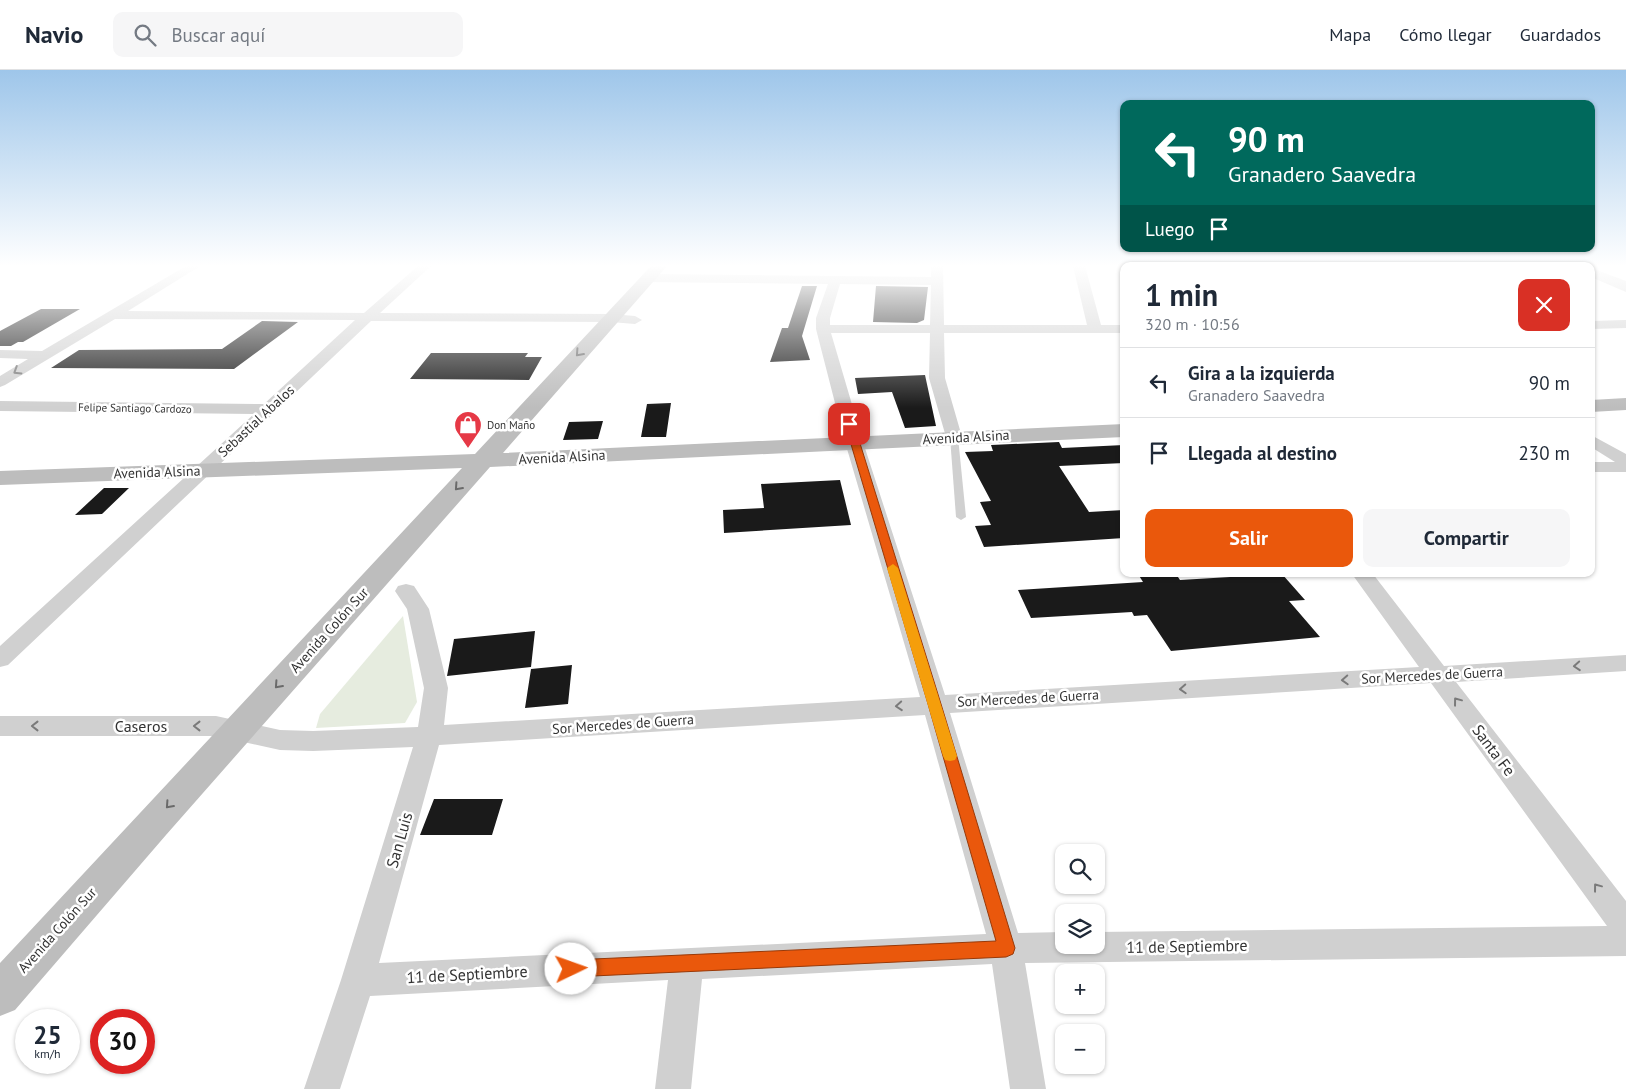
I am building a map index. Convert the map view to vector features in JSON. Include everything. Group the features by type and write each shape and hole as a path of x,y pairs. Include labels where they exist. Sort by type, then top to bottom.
{"main road":[{"name":"Avenida Colón Sur","path":"0,995 483,460 626,314"},
{"path":"1595,406 1626,404"},
{"name":"Avenida Alsina","path":"0,478 483,460 1120,430"}],"street":[{"name":"Sebastial Abalos","path":"0,659 270,409 370,314"},
{"path":"824,314 823,329 854,442 935,704 1006,948 1021,1034 1028,1089"},
{"path":"937,314 937,378 954,437"},
{"path":"1091,314 1095,328"},
{"path":"0,382 110,315 623,319"},
{"path":"1595,325 1626,324"},
{"path":"823,329 1120,329"},
{"path":"0,354 44,354"},
{"name":"Felipe Santiago Cardozo","path":"0,406 270,409"},
{"path":"1595,442 1626,461"},
{"path":"1595,467 1626,468"},
{"name":"Santa Fe","path":"1364,577 1626,926"},
{"name":"San Luis","path":"322,1089 358,980 429,736 435,705 436,688 418,609 406,591"},
{"name":"Sor Mercedes de Guerra","path":"280,740 313,741 429,736 1626,663"},
{"name":"Caseros","path":"0,726 216,726 280,740"},
{"name":"11 de Septiembre","path":"358,980 1006,948 1626,940"},
{"path":"673,1089 687,963"}],"lane":[{"path":"954,437 961,517"}],"shaded area":[{"path":"403,616 417,702 405,723 316,728 320,714"}],"building":[{"path":"33,314 72,314 23,342 18,342 11,346 0,346 0,331"},
{"path":"793,314 809,314 802,336 810,360 770,362 782,328 788,328"},
{"path":"874,314 925,314 924,320 917,323 873,322"},
{"path":"262,321 298,322 234,369 51,368 79,350 222,349"},
{"path":"431,353 528,353 525,357 542,357 529,380 410,379"},
{"path":"925,375 936,426 905,428 892,392 858,394 855,378"},
{"path":"671,403 666,437 641,437 647,404"},
{"path":"603,421 598,439 563,440 569,422"},
{"path":"1059,442 1062,448 1120,445 1120,463 1059,466 1089,512 1120,510 1120,538 984,547 975,526 991,525 980,502 991,501 965,452 993,451 991,445"},
{"path":"840,480 851,525 724,533 723,510 764,508 761,484"},
{"path":"104,488 129,488 102,514 75,515"},
{"path":"1140,577 1178,577 1180,580 1231,577 1285,577 1305,600 1289,601 1320,637 1171,651 1147,615 1134,616 1132,612 1031,618 1018,590 1143,582"},
{"path":"535,631 531,667 447,676 454,639"},
{"path":"572,665 568,704 525,708 531,669"},
{"path":"434,799 503,799 492,835 420,835"}],"slow traffic":[{"path":"893,568 950,756"}],"place":[{"name":"Don Maño","path":"468,449"}],"route":[{"path":"571,969 1006,948 935,704 849,424"}]}
